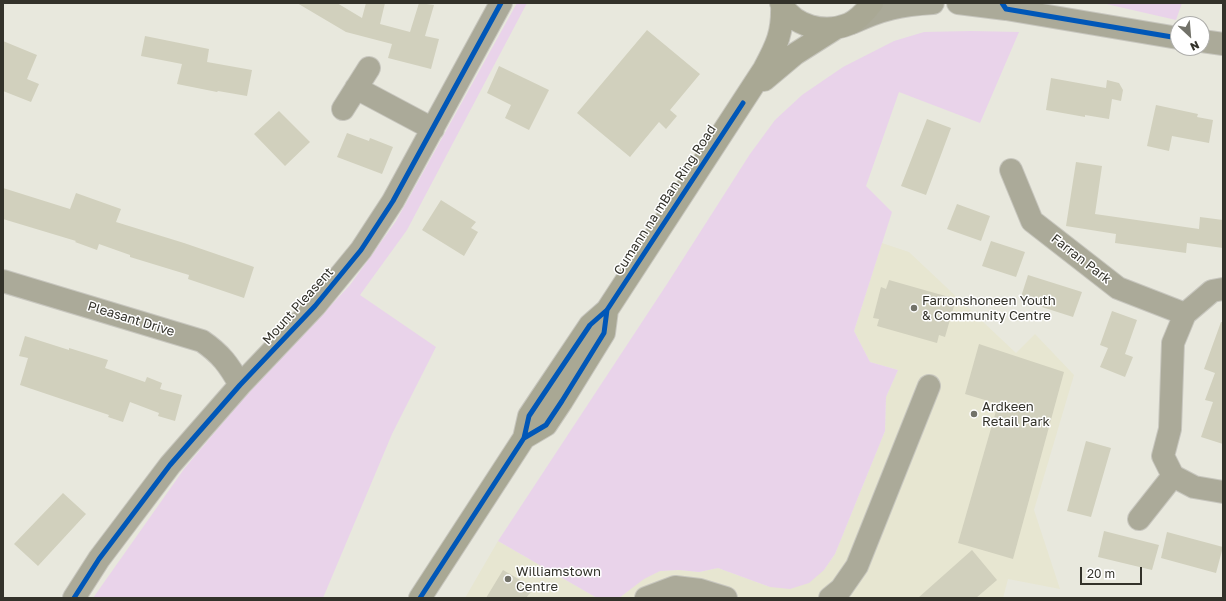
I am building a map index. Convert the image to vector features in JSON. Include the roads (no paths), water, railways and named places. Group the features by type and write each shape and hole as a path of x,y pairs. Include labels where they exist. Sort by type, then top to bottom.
{"main road":[{"name":"Cumann na mBan Ring Road","path":"743,103 766,78 782,64 795,54 862,15 872,3"},
{"name":"Cumann na mBan Ring Road","path":"420,598 524,438 529,416 590,324 607,310 764,69 778,40 782,21 782,4"},
{"path":"782,4 793,17 806,25 820,29 843,26"}],"street":[{"name":"Mount Pleasent","path":"74,598 99,559 174,460 240,385 315,306 361,250 393,201 501,3"},
{"path":"843,26 887,8 902,5 933,3"},
{"path":"958,3 1006,9 1170,37"},
{"path":"1210,42 1223,44"},
{"path":"343,109 369,68"},
{"path":"356,88 433,129"},
{"name":"Farran Park","path":"1011,170 1032,221 1118,288 1184,314"},
{"name":"Pleasant Drive","path":"3,281 202,341 216,351 233,372 240,385"},
{"path":"1223,288 1212,291 1184,314 1173,343 1170,429 1163,456 1173,476 1194,487 1223,492"},
{"path":"830,598 841,589 857,566 929,386"},
{"path":"1139,519 1173,476"},
{"path":"646,598 675,587 700,590 726,598"}],"place":[{"name":"Farronshoneen Youth & Community Centre","path":"914,308"},
{"name":"Ardkeen Retail Park","path":"974,414"},
{"name":"Williamstown Centre","path":"508,579"}]}
